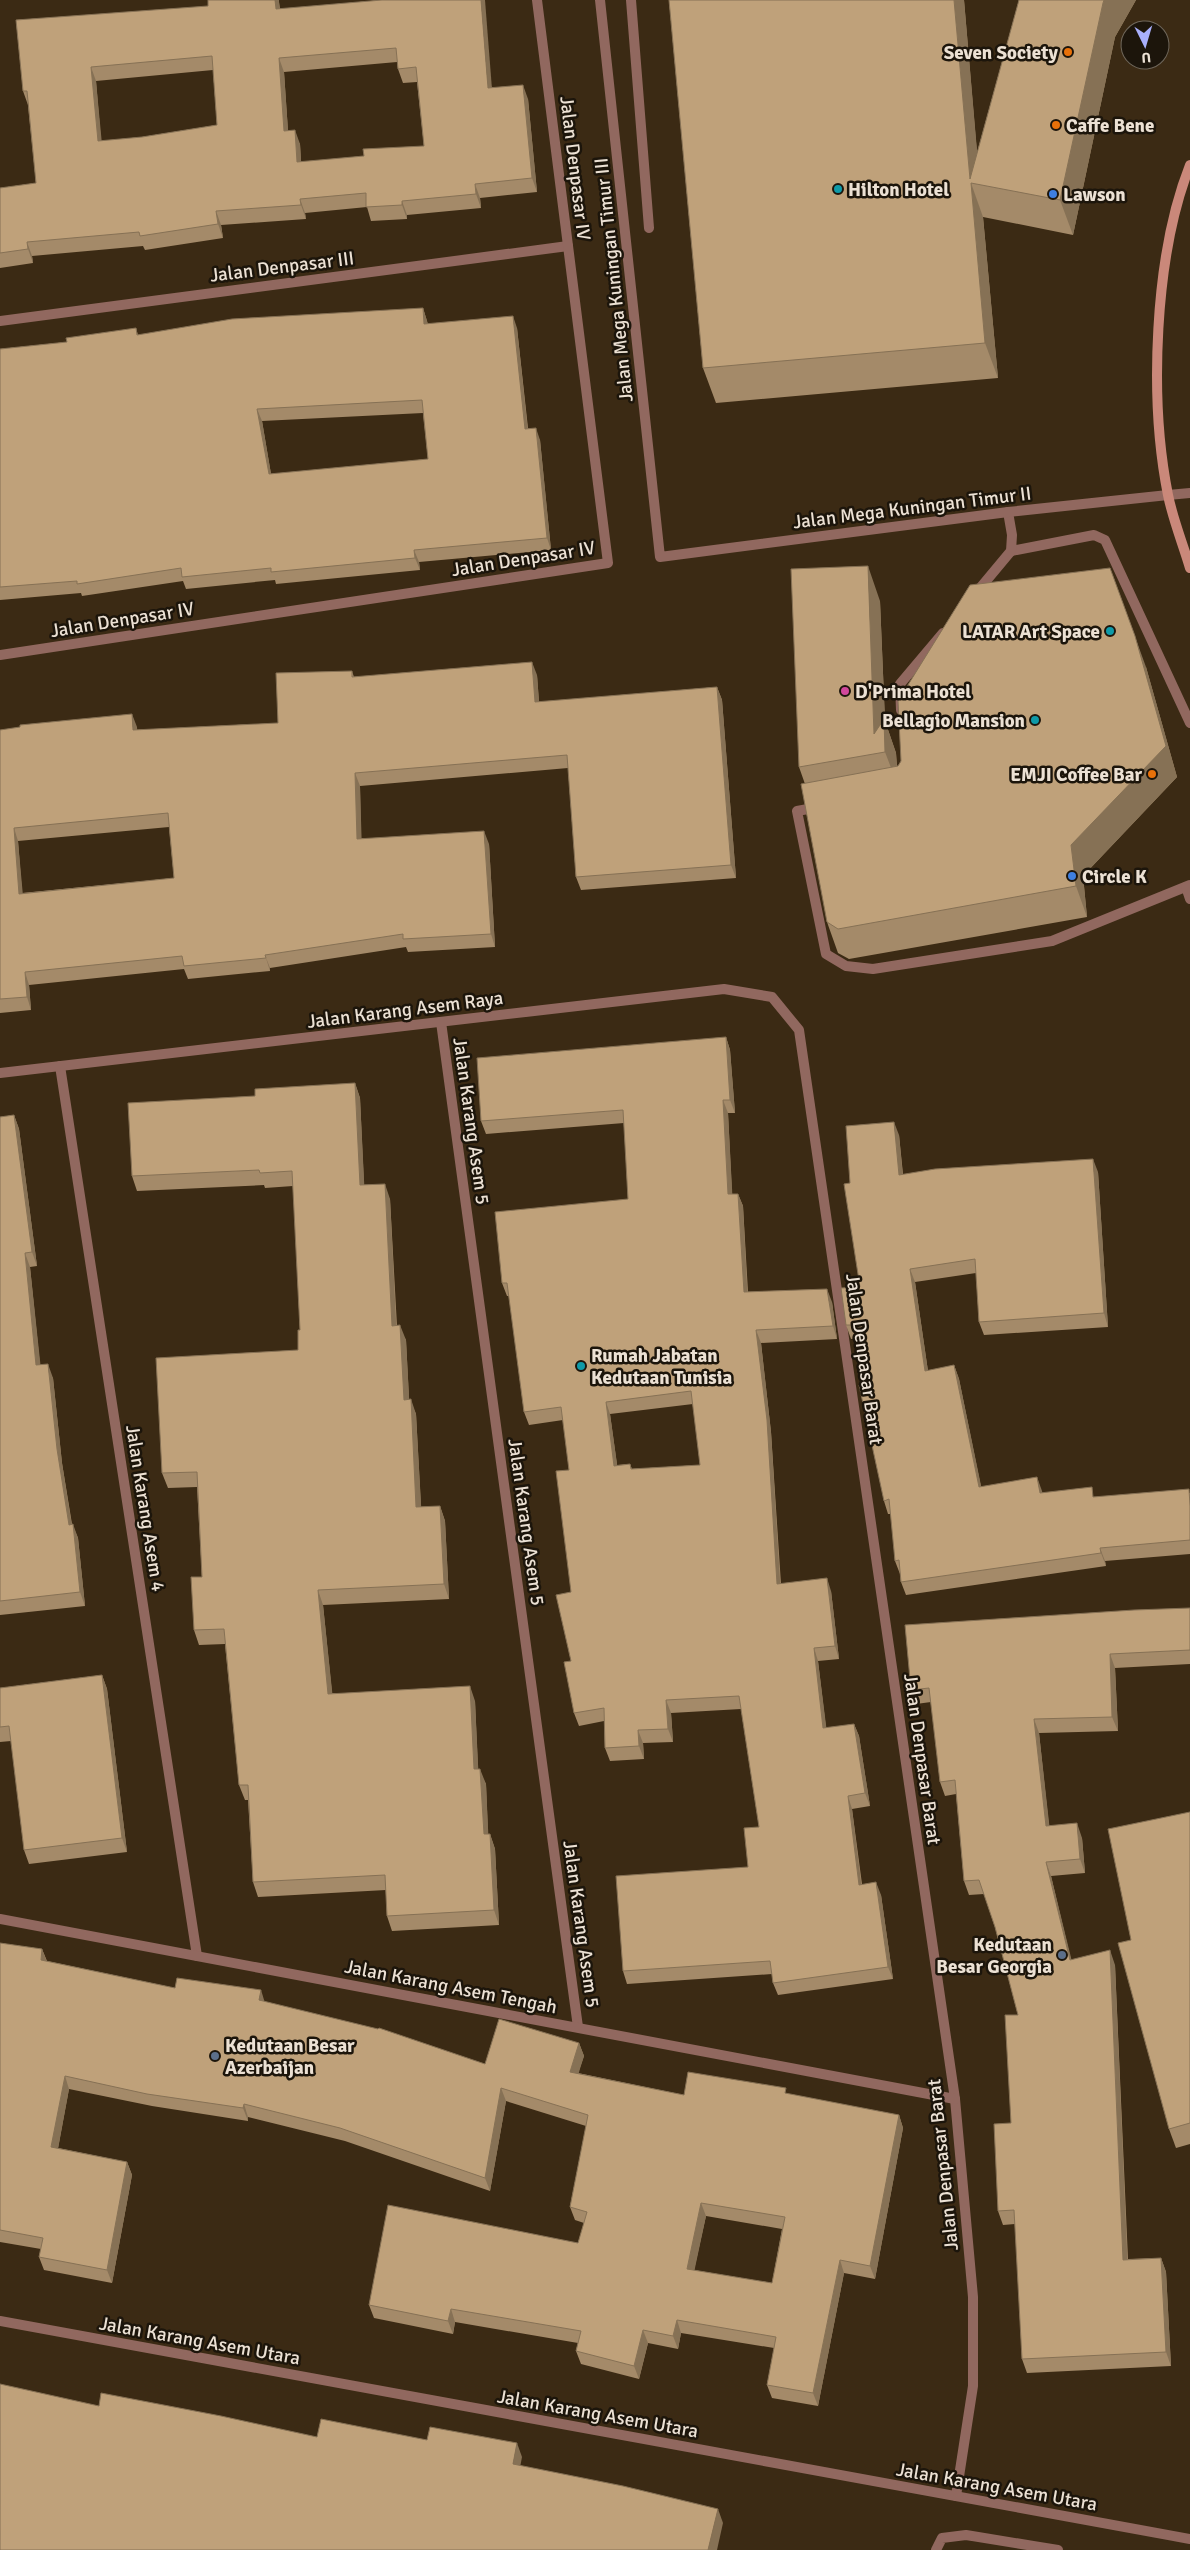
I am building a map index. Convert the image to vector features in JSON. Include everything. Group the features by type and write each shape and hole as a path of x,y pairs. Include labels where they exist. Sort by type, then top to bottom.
{"main road":[{"path":"1190,165 1187,181 1177,201 1160,302 1157,405 1168,495 1190,568"}],"street":[{"name":"Jalan Denpasar IV","path":"0,655 608,563 537,0"},
{"name":"Jalan Mega Kuningan Timur III","path":"600,0 660,557"},
{"path":"631,0 648,228"},
{"name":"Jalan Denpasar III","path":"0,321 568,246"},
{"name":"Jalan Mega Kuningan Timur II","path":"660,557 1008,512 1190,493"},
{"path":"968,603 1011,551 1012,535 1008,512"},
{"path":"1011,551 1094,535 1105,540 1190,723"},
{"path":"902,723 900,684 949,625"},
{"path":"827,806 797,811 826,954 846,966 873,969 1052,941 1188,886 1190,899"},
{"name":"Jalan Karang Asem Raya","path":"0,1073 724,989 772,997 799,1030"},
{"name":"Jalan Karang Asem 5","path":"441,1022 578,2027"},
{"name":"Jalan Denpasar Barat","path":"799,1030 955,2099 973,2297 973,2377 956,2496"},
{"name":"Jalan Karang Asem 4","path":"60,1066 198,1956"},
{"name":"Jalan Karang Asem Tengah","path":"0,1918 955,2099"},
{"name":"Jalan Karang Asem Utara","path":"0,2321 1190,2539"},
{"path":"936,2550 942,2538 966,2535 1058,2550"}],"building":[{"path":"208,0 275,0 276,9 382,0 481,0 488,88 523,85 532,178 475,184 476,194 402,201 402,205 366,207 366,193 300,199 301,205 216,211 218,224 140,236 139,232 27,242 28,249 0,253 0,188 36,183 27,91 23,91 16,20 208,6","holes":["396,48 398,69 416,67 424,146 363,149 364,156 297,162 295,130 284,131 279,58","212,56 217,125 142,137 98,141 91,67"]},
{"name":"Hilton Hotel","path":"669,0 954,0 970,179 1019,0 1104,0 1060,200 971,183 985,343 703,368"},
{"path":"423,308 424,324 513,316 525,429 536,428 547,538 414,550 415,558 271,572 271,568 182,577 181,568 77,584 77,581 0,587 0,349 67,342 66,338 136,328 137,335 232,319","holes":["422,400 428,459 269,474 257,409"]},
{"name":"D'Prima Hotel","path":"868,566 874,734 884,719 885,752 799,767 791,569"},
{"path":"1110,568 1135,636 1166,746 1071,845 1076,886 838,929 827,922 801,784 898,766 901,761 898,701 970,585"},
{"path":"532,662 535,702 717,687 731,865 576,877 567,755 355,773 357,839 484,831 491,934 403,939 403,934 265,955 266,958 184,966 182,956 25,972 27,997 0,999 0,730 20,727 20,725 132,714 133,730 278,723 276,673 352,671 352,677","holes":["168,813 174,878 19,894 14,828"]},
{"path":"726,1037 730,1100 723,1100 728,1194 738,1194 744,1292 827,1289 833,1326 756,1330 767,1420 777,1584 827,1578 835,1646 814,1648 823,1728 854,1724 865,1793 848,1796 859,1885 876,1882 888,1967 773,1983 770,1961 623,1971 616,1876 748,1867 744,1828 759,1827 739,1696 666,1700 668,1729 638,1730 639,1746 605,1748 604,1708 574,1713 564,1662 571,1661 556,1595 571,1592 556,1471 569,1470 561,1407 524,1412 507,1283 502,1283 495,1212 628,1199 623,1110 481,1121 477,1058","holes":["691,1391 700,1465 631,1469 630,1464 614,1466 606,1402"]},
{"path":"355,1083 360,1185 385,1184 392,1326 400,1325 404,1400 411,1399 416,1507 440,1506 444,1584 318,1590 328,1694 470,1686 474,1769 480,1769 484,1834 490,1834 494,1910 387,1916 385,1875 253,1882 248,1785 239,1785 224,1629 194,1630 191,1577 202,1577 197,1472 162,1473 156,1358 298,1350 298,1330 300,1330 292,1171 260,1173 259,1170 132,1176 128,1103 255,1096 255,1089"},
{"path":"14,1115 32,1252 25,1253 36,1365 48,1364 57,1449 69,1525 73,1524 80,1592 0,1601 0,1117"},
{"path":"894,1122 899,1175 935,1169 1093,1159 1104,1313 979,1322 975,1259 910,1269 925,1371 954,1365 979,1487 1037,1477 1040,1493 1092,1487 1093,1497 1189,1489 1190,1540 1100,1548 1101,1553 901,1582 899,1560 895,1561 889,1499 884,1501 859,1385 864,1384 855,1325 846,1325 841,1288 860,1287 844,1184 850,1183 846,1126"},
{"path":"1190,1608 1190,1650 1110,1654 1112,1717 1034,1719 1046,1826 1077,1823 1080,1859 1046,1862 1070,1960 1110,1950 1123,2260 1161,2258 1166,2352 1022,2359 1014,2210 998,2211 994,2124 1011,2123 1005,2015 1018,2015 995,1927 979,1880 964,1881 955,1780 940,1782 929,1688 911,1690 905,1625"},
{"path":"102,1675 122,1838 24,1850 9,1726 0,1727 0,1688"},
{"path":"1190,1812 1190,2123 1169,2129 1118,1943 1131,1940 1108,1829"},
{"path":"0,1943 42,1949 41,1960 175,1988 177,1978 261,1990 259,2000 379,2028 485,2064 499,2019 579,2043 570,2072 684,2095 688,2072 786,2088 785,2093 899,2115 870,2266 840,2260 813,2393 767,2385 776,2337 677,2320 673,2336 643,2330 634,2366 576,2351 581,2331 451,2309 448,2321 369,2305 388,2205 578,2243 587,2212 570,2207 588,2115 501,2088 485,2178 340,2128 244,2104 243,2108 147,2094 65,2076 51,2147 127,2162 107,2270 39,2257 43,2238 0,2230","holes":["701,2203 785,2217 772,2283 687,2269"]},
{"path":"0,2384 99,2406 101,2393 317,2437 321,2419 427,2440 430,2427 517,2443 513,2464 623,2486 718,2509 708,2550 0,2550"}],"place":[{"name":"Seven Society","path":"1068,52"},
{"name":"Caffe Bene","path":"1056,125"},
{"name":"Hilton Hotel","path":"838,189"},
{"name":"Lawson","path":"1053,194"},
{"name":"LATAR Art Space","path":"1110,631"},
{"name":"D'Prima Hotel","path":"845,691"},
{"name":"Bellagio Mansion","path":"1035,720"},
{"name":"EMJI Coffee Bar","path":"1152,774"},
{"name":"Circle K","path":"1072,876"},
{"name":"Rumah Jabatan Kedutaan Tunisia","path":"581,1366"},
{"name":"Kedutaan Besar Georgia","path":"1062,1955"},
{"name":"Kedutaan Besar Azerbaijan","path":"215,2056"}]}
